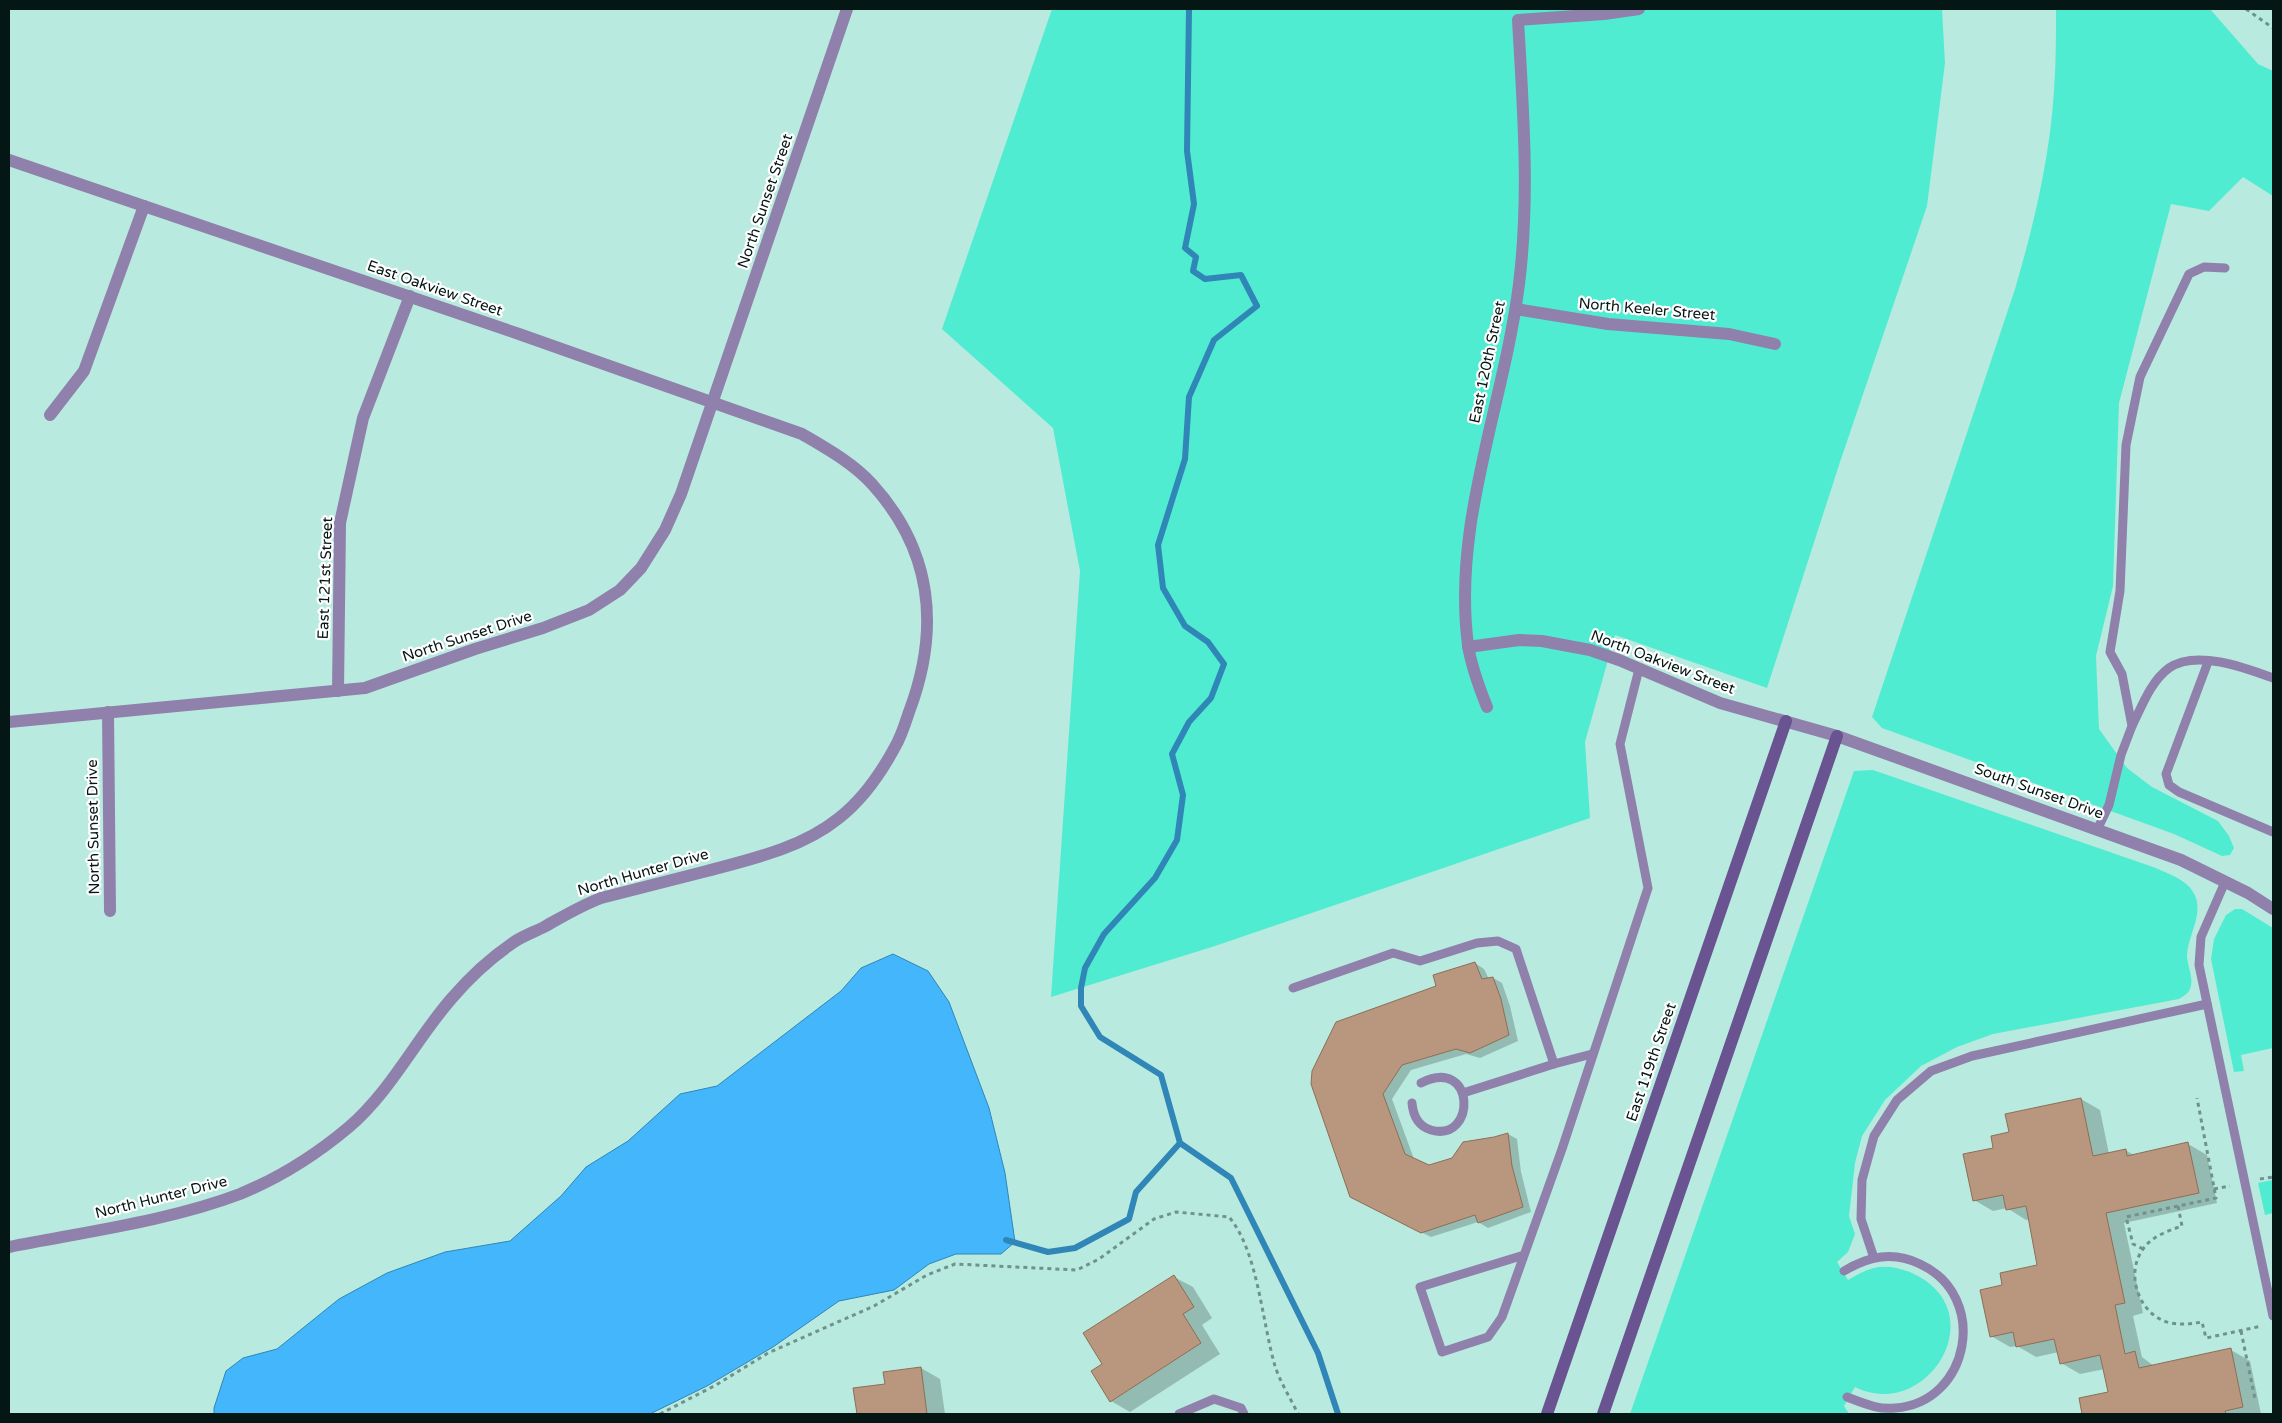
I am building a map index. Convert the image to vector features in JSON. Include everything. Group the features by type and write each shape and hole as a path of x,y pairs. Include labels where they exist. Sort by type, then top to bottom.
{"main road":[{"name":"East 119th Street","path":"1547,1414 1786,721"},
{"path":"1603,1414 1837,736"}],"street":[{"name":"North Sunset Street","path":"713,403 847,9"},
{"name":"East 120th Street","path":"1487,707 1468,647 1465,612 1466,579 1476,496 1516,309 1522,248 1526,172 1518,20 1604,14 1639,9"},
{"name":"East Oakview Street","path":"9,160 410,296 713,403"},
{"path":"50,415 84,371 144,206"},
{"name":"East 121st Street","path":"338,691 340,523 363,418 410,296"},
{"name":"North Keeler Street","path":"1516,309 1608,324 1729,334 1775,344"},
{"name":"North Sunset Drive","path":"9,722 365,688 543,628 589,610 620,590 641,568 665,530 681,494 713,403"},
{"name":"North Hunter Drive","path":"9,1247 194,1208 240,1194 270,1180 310,1157 349,1126 399,1071 453,997 493,959 515,942 578,907 601,898 754,859 793,845 816,834 839,818 863,795 896,747 918,688 928,625 925,589 916,553 892,508 871,483 838,456 802,434 713,403"},
{"name":"North Oakview Street","path":"1468,647 1519,640 1542,641 1590,650 1720,703 1786,721"},
{"name":"North Sunset Drive","path":"108,712 110,911"},
{"name":"South Sunset Drive","path":"1786,721 1837,736 2181,860 2248,893 2273,909"}],"lane":[{"path":"2132,726 2122,674 2110,652 2120,591 2126,445 2140,377 2189,274 2204,267 2225,268"},
{"path":"2097,830 2109,805 2121,755 2132,726 2149,691 2170,668 2190,661 2230,662 2273,678"},
{"path":"2208,662 2166,774 2170,786 2179,792 2273,832"},
{"path":"1524,1255 1420,1287 1442,1352 1488,1337 1502,1317 1562,1149 1648,888 1620,744 1639,669"},
{"path":"2225,882 2200,937 2199,966 2273,1316"},
{"path":"1293,988 1393,953 1420,961 1477,943 1498,941 1516,949 1554,1064"},
{"path":"1874,1258 1861,1219 1862,1180 1874,1136 1897,1100 1931,1071 1972,1056 2207,1004"},
{"path":"1463,1094 1554,1064 1592,1054"},
{"path":"1412,1103 1413,1113 1417,1121 1432,1130 1450,1128 1463,1116 1465,1107 1463,1094 1455,1083 1448,1078 1430,1078 1421,1083"},
{"path":"1844,1271 1860,1261 1884,1256 1907,1258 1932,1269 1950,1288 1962,1311 1964,1338 1958,1364 1942,1385 1921,1401 1896,1408 1867,1410 1847,1397"},
{"path":"1179,1414 1214,1399 1241,1408 1244,1414"}],"path":[{"path":"2246,9 2273,28"},
{"path":"2143,1250 2132,1244 2126,1218 2216,1198 2197,1098"},
{"path":"2260,1179 2273,1176"},
{"path":"2214,1189 2236,1185"},
{"path":"2178,1206 2182,1226 2155,1237 2143,1250 2137,1261 2135,1276 2137,1292 2144,1305 2156,1316 2170,1323 2202,1322 2206,1338 2265,1326"},
{"path":"660,1414 716,1385 768,1353 874,1306 927,1275 955,1264 1078,1270 1099,1259 1154,1219 1176,1212 1229,1217 1239,1228 1253,1271 1276,1367 1298,1414"},
{"path":"2241,1331 2255,1399"}],"green space":[{"path":"1052,9 1942,9 1945,63 1927,206 1840,462 1767,688 1615,635 1585,742 1590,818 1215,946 1051,997 1080,571 1053,428 942,329"},
{"path":"2056,9 2210,9 2258,64 2273,71 2273,196 2243,177 2209,211 2171,204 2119,403 2113,586 2096,656 2099,729 2127,768 2152,787 2218,821 2229,836 2234,848 2230,855 2222,856 2174,834 1882,728 1872,717 2015,289 2029,240 2045,165 2052,115"},
{"path":"1873,770 2153,867 2184,882 2193,892 2197,905 2196,919 2187,955 2191,978 2190,990 2179,999 1993,1034 1957,1047 1921,1066 1885,1100 1862,1136 1855,1163 1849,1216 1855,1234 1848,1252 1837,1262 1848,1280 1864,1271 1878,1267 1894,1267 1912,1273 1937,1290 1949,1312 1950,1335 1942,1358 1927,1377 1906,1390 1882,1394 1855,1387 1844,1406 1849,1414 1630,1414 1854,771"},
{"path":"2235,909 2242,909 2273,928 2273,1048 2241,1055 2244,1071 2234,1072 2211,959 2214,939 2226,915"},
{"path":"2273,1180 2273,1213 2265,1215 2258,1183"}],"water":[{"path":"893,954 928,971 949,1002 989,1108 1005,1173 1015,1242 1001,1254 956,1254 929,1264 894,1290 839,1301 773,1347 707,1386 650,1414 214,1414 214,1408 226,1371 243,1358 277,1349 339,1299 387,1273 445,1252 510,1241 561,1196 586,1167 628,1141 680,1094 717,1086 841,991 861,968"}],"building":[{"path":"1475,962 1482,979 1493,977 1501,999 1509,1035 1470,1053 1456,1049 1402,1065 1383,1094 1405,1154 1429,1165 1452,1158 1463,1142 1508,1133 1512,1166 1523,1207 1478,1223 1475,1215 1421,1233 1350,1197 1311,1084 1312,1071 1336,1022 1436,986 1433,975"},
{"path":"2081,1098 2093,1156 2126,1149 2127,1156 2188,1142 2199,1193 2106,1213 2125,1303 2115,1305 2125,1354 2135,1351 2139,1368 2231,1348 2243,1407 2225,1411 2226,1414 2082,1414 2079,1398 2108,1392 2100,1355 2060,1364 2054,1339 2016,1347 2013,1332 1990,1337 1980,1290 2002,1285 2000,1273 2037,1265 2026,1206 2006,1210 2003,1195 1973,1201 1963,1154 1993,1148 1991,1136 2009,1132 2005,1114"},
{"path":"1174,1275 1194,1307 1183,1314 1201,1343 1110,1402 1091,1371 1102,1364 1083,1333"},
{"path":"921,1367 927,1414 857,1414 853,1388 885,1384 883,1372"}],"waterway":[{"path":"1189,9 1187,151 1194,204 1185,248 1196,257 1193,271 1205,279 1241,275 1257,306 1214,340 1189,397 1185,459 1158,545 1163,588 1185,626 1208,642 1224,664 1211,698 1189,722 1172,754 1183,795 1177,840 1155,878 1104,934 1085,968 1081,988 1081,1006 1100,1037 1161,1075 1180,1143 1231,1178 1318,1353 1338,1414"},
{"path":"1006,1240 1048,1252 1075,1248 1129,1219 1136,1192 1180,1143"}]}
